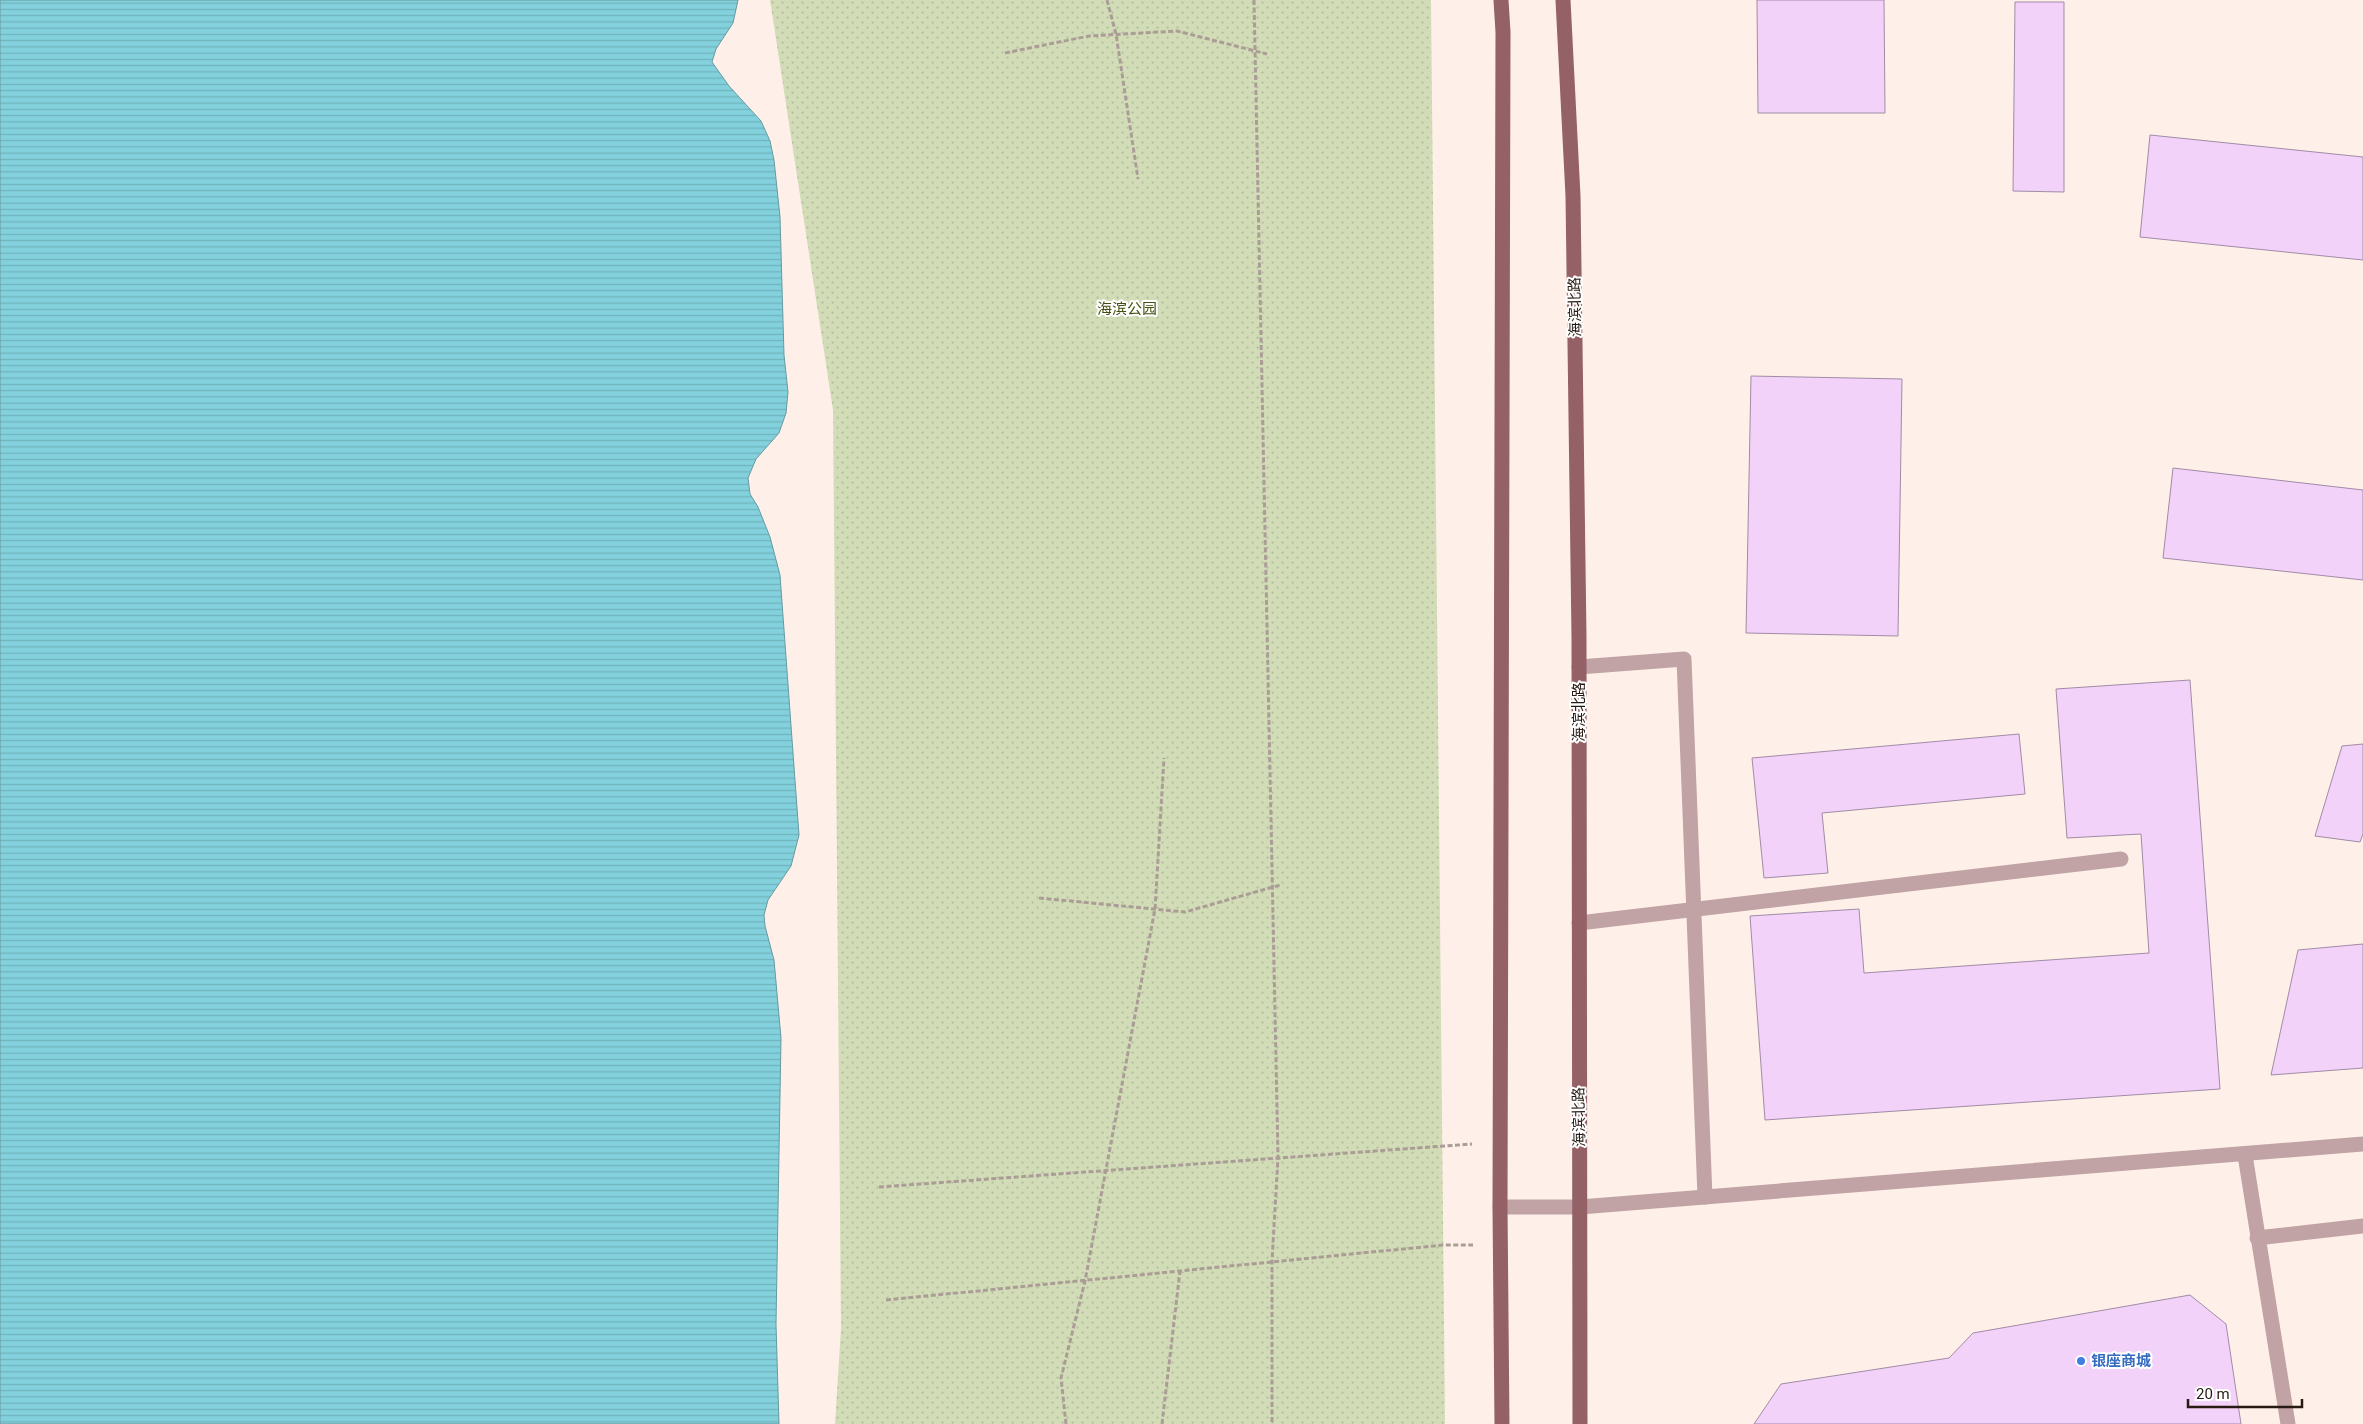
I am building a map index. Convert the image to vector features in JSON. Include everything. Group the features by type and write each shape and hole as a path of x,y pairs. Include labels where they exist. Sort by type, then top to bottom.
{"main road":[{"path":"1501,0 1503,72 1500,1144 1502,1424"},
{"name":"海滨北路","path":"1563,0 1573,206 1579,667 1580,1424"}],"street":[{"path":"1579,667 1684,659 1692,910 1705,1198"},
{"path":"1579,923 2121,859"},
{"path":"1500,1207 1580,1207 1705,1198 2363,1144"},
{"path":"2245,1155 2288,1424"},
{"path":"2258,1238 2363,1226"}],"path":[{"path":"1107,0 1116,34 1138,179"},
{"path":"1254,0 1278,1158 1272,1262 1272,1424"},
{"path":"1005,54 1089,36 1177,31 1267,54"},
{"path":"1066,1424 1061,1378 1085,1281 1155,909 1164,758"},
{"path":"1039,898 1185,912 1280,886"},
{"path":"879,1187 1442,1145 1500,1144"},
{"path":"886,1300 1443,1245 1501,1245"},
{"path":"1162,1424 1180,1271"}],"green space":[{"name":"海滨公园","path":"770,0 1431,0 1445,1424 835,1424 841,1328 833,410"}],"water":[{"path":"0,0 738,0 733,23 716,49 712,62 729,86 761,121 770,141 780,217 784,355 788,392 786,413 779,433 756,459 748,478 750,494 758,507 770,537 780,575 799,835 791,866 768,900 764,915 774,960 781,1038 776,1324 779,1424 0,1424"}],"building":[{"path":"1757,0 1884,0 1885,113 1758,113"},
{"path":"2015,2 2064,2 2064,192 2013,191"},
{"path":"2150,135 2363,157 2363,260 2140,237"},
{"path":"1751,376 1902,379 1898,636 1746,633"},
{"path":"2173,468 2363,490 2363,580 2163,558"},
{"path":"2190,680 2220,1089 1765,1120 1750,916 1859,909 1864,973 2149,953 2141,834 2067,838 2056,689"},
{"path":"2019,734 2025,794 1822,813 1828,873 1764,878 1752,758"},
{"path":"2363,744 2363,834 2360,842 2315,836 2342,746"},
{"path":"2363,944 2363,1068 2271,1075 2298,950"},
{"name":"银座商城","path":"2190,1295 2226,1324 2241,1424 1754,1424 1781,1384 1949,1358 1973,1333"}],"place":[{"name":"银座商城","path":"2081,1361"}]}
